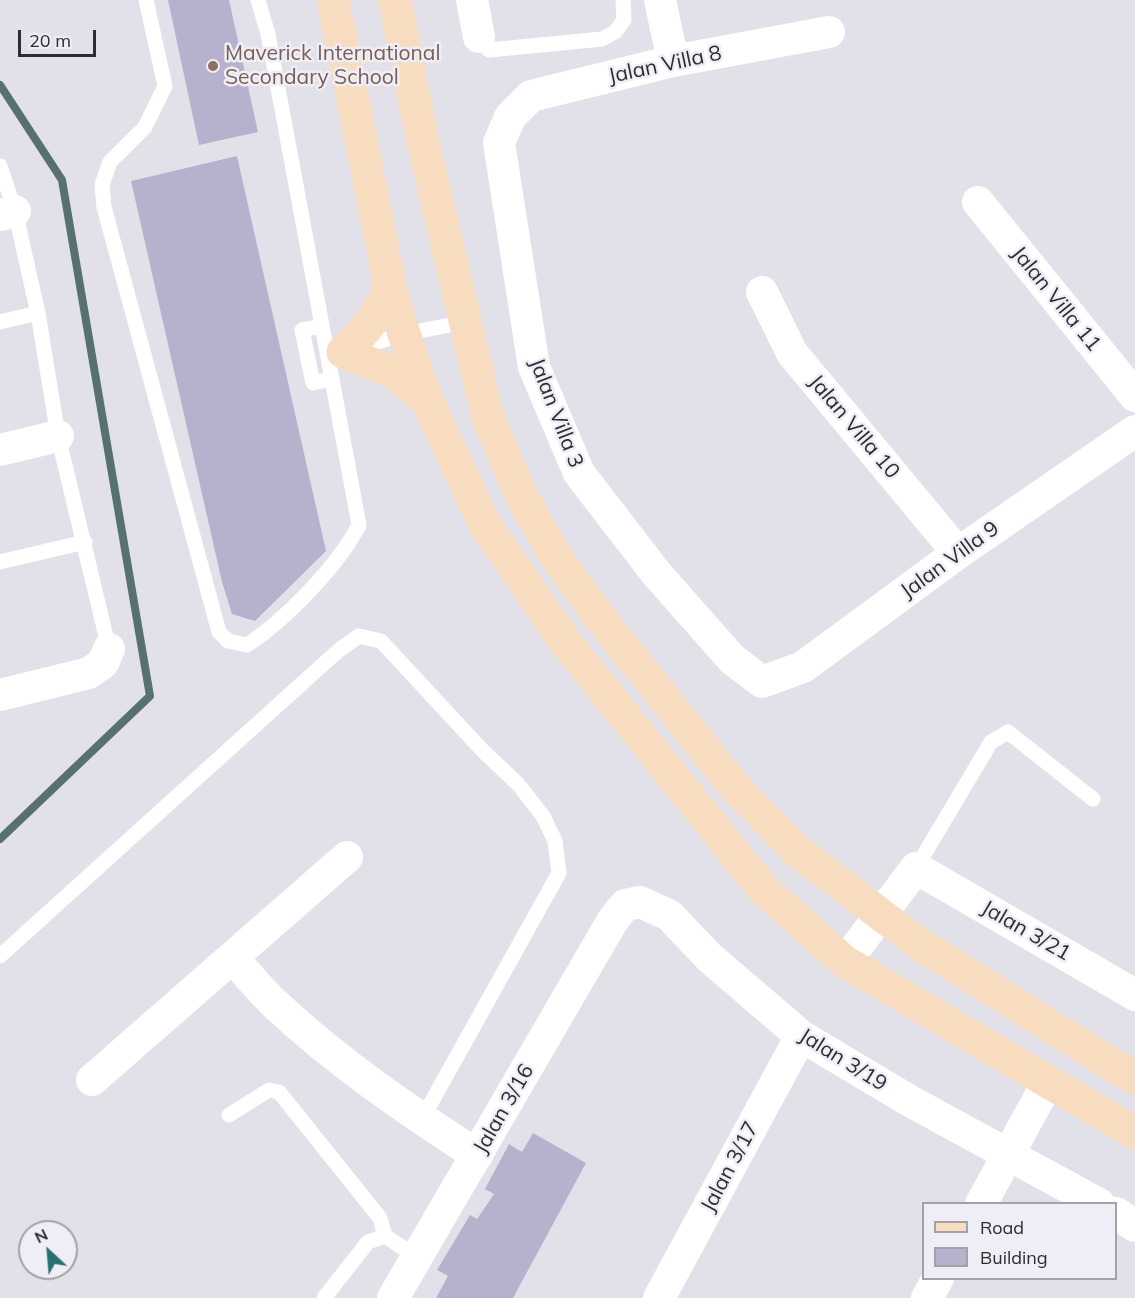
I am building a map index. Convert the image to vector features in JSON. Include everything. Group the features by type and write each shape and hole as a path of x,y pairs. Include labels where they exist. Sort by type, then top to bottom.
{"street":[{"path":"333,0 390,285 427,400 484,523 563,639 763,889 845,962 1135,1133"},
{"path":"395,0 422,138 488,418 521,495 554,554 597,614 734,785 796,850 918,943 1135,1079"},
{"path":"419,0 435,106 422,138"},
{"path":"471,0 479,38"},
{"path":"660,0 673,61"},
{"name":"Jalan Villa 8","path":"510,117 531,96 673,61 829,32"},
{"name":"Jalan Villa 3","path":"510,117 499,143 534,367 579,473 664,582 732,659 762,682"},
{"name":"Jalan Villa 11","path":"978,202 1135,396"},
{"path":"334,362 372,322 383,306 390,285"},
{"name":"Jalan Villa 10","path":"762,292 792,353 958,553"},
{"path":"334,362 394,373 410,383 427,400"},
{"name":"Jalan Villa 9","path":"762,682 803,667 958,553 1135,431"},
{"path":"0,450 58,436"},
{"path":"0,695 89,673 103,663 109,649"},
{"path":"92,1080 347,857"},
{"path":"845,962 916,868"},
{"name":"Jalan 3/21","path":"916,868 1135,995"},
{"name":"Jalan 3/19","path":"613,920 625,905 640,902 669,915 710,958 801,1036 1008,1155 1097,1202"},
{"name":"Jalan 3/16","path":"393,1298 613,920"},
{"path":"233,958 274,1003 308,1034 422,1119 477,1155"},
{"name":"Jalan 3/17","path":"659,1298 801,1036"},
{"path":"982,1202 1048,1082"},
{"path":"1117,1214 1135,1226"},
{"path":"927,1298 937,1280"}],"lane":[{"path":"147,0 165,87 145,127 110,162 102,185 104,207 196,556 219,632 228,642 247,645 266,632 333,564 350,543 359,525 334,362 321,326 268,34 258,0"},
{"path":"479,38 489,50 602,39 615,32 624,20 623,0"},
{"path":"0,166 8,213 39,312 58,436 109,649"},
{"path":"0,322 39,312"},
{"path":"321,326 302,330 313,383 334,362 404,334 465,322"},
{"path":"0,562 85,542"},
{"path":"0,956 339,650 359,636 381,641 483,751 518,783 543,816 555,841 559,873 422,1119"},
{"path":"916,868 992,742 1008,732 1093,799"},
{"path":"229,1115 269,1090 279,1092 380,1218 385,1236 417,1257"},
{"path":"324,1298 368,1242 385,1236"}],"building":[{"name":"Maverick International Secondary School","path":"168,0 229,0 258,132 199,145"},
{"path":"237,156 326,551 255,621 232,614 222,582 131,181"},
{"path":"533,1133 586,1163 513,1298 436,1298 448,1276 437,1270 470,1215 477,1219 494,1194 485,1189 509,1144 522,1152"}],"waterway":[{"path":"0,85 62,180 150,696 0,839"}],"place":[{"name":"Maverick International Secondary School","path":"213,66"}]}
